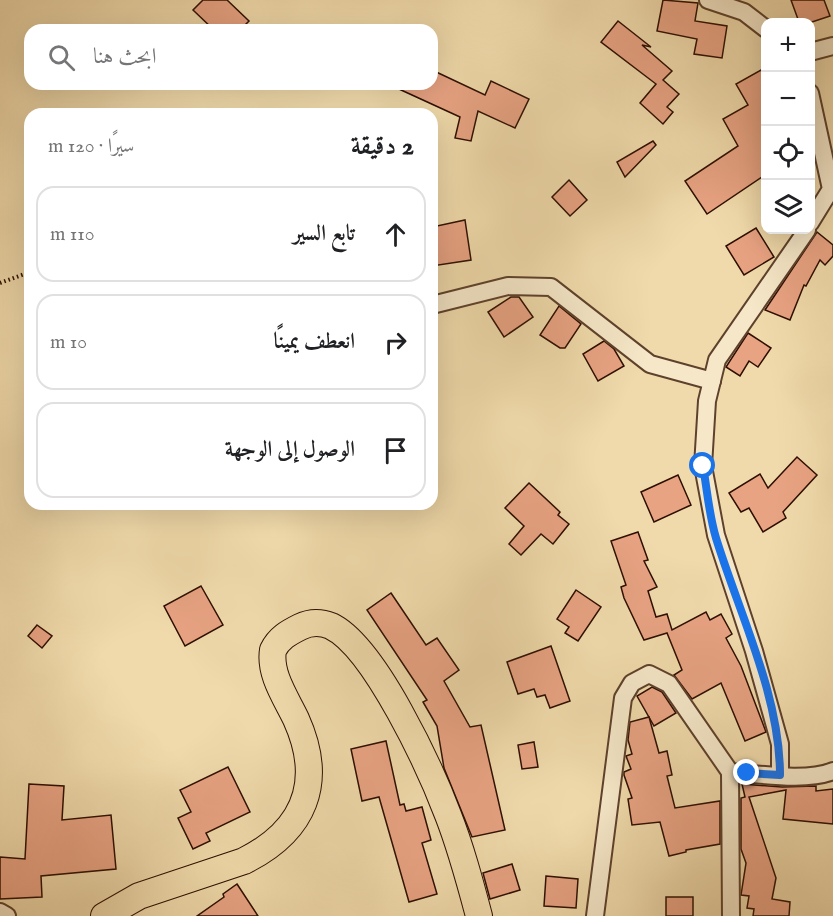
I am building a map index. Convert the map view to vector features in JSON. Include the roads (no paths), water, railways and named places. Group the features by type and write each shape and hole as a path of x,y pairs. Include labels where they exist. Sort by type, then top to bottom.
{"main road":[{"path":"104,916 139,896 244,861 260,853 290,829 301,811 307,793 306,757 297,721 275,673 273,650 286,634 304,625 320,622 344,636 359,652 403,719 448,816 479,916"}],"street":[{"path":"708,0 744,12 761,26"},
{"path":"815,51 833,46"},
{"path":"815,116 831,189 815,215"},
{"path":"780,775 780,744 754,651 716,535 703,466 707,401 717,360 804,234"},
{"path":"438,304 508,286 550,287 650,364 712,381"},
{"path":"595,916 623,698 632,683 649,674 669,684 730,772 731,916"},
{"path":"730,772 824,775 833,771"},
{"path":"0,912 7,916"}]}
